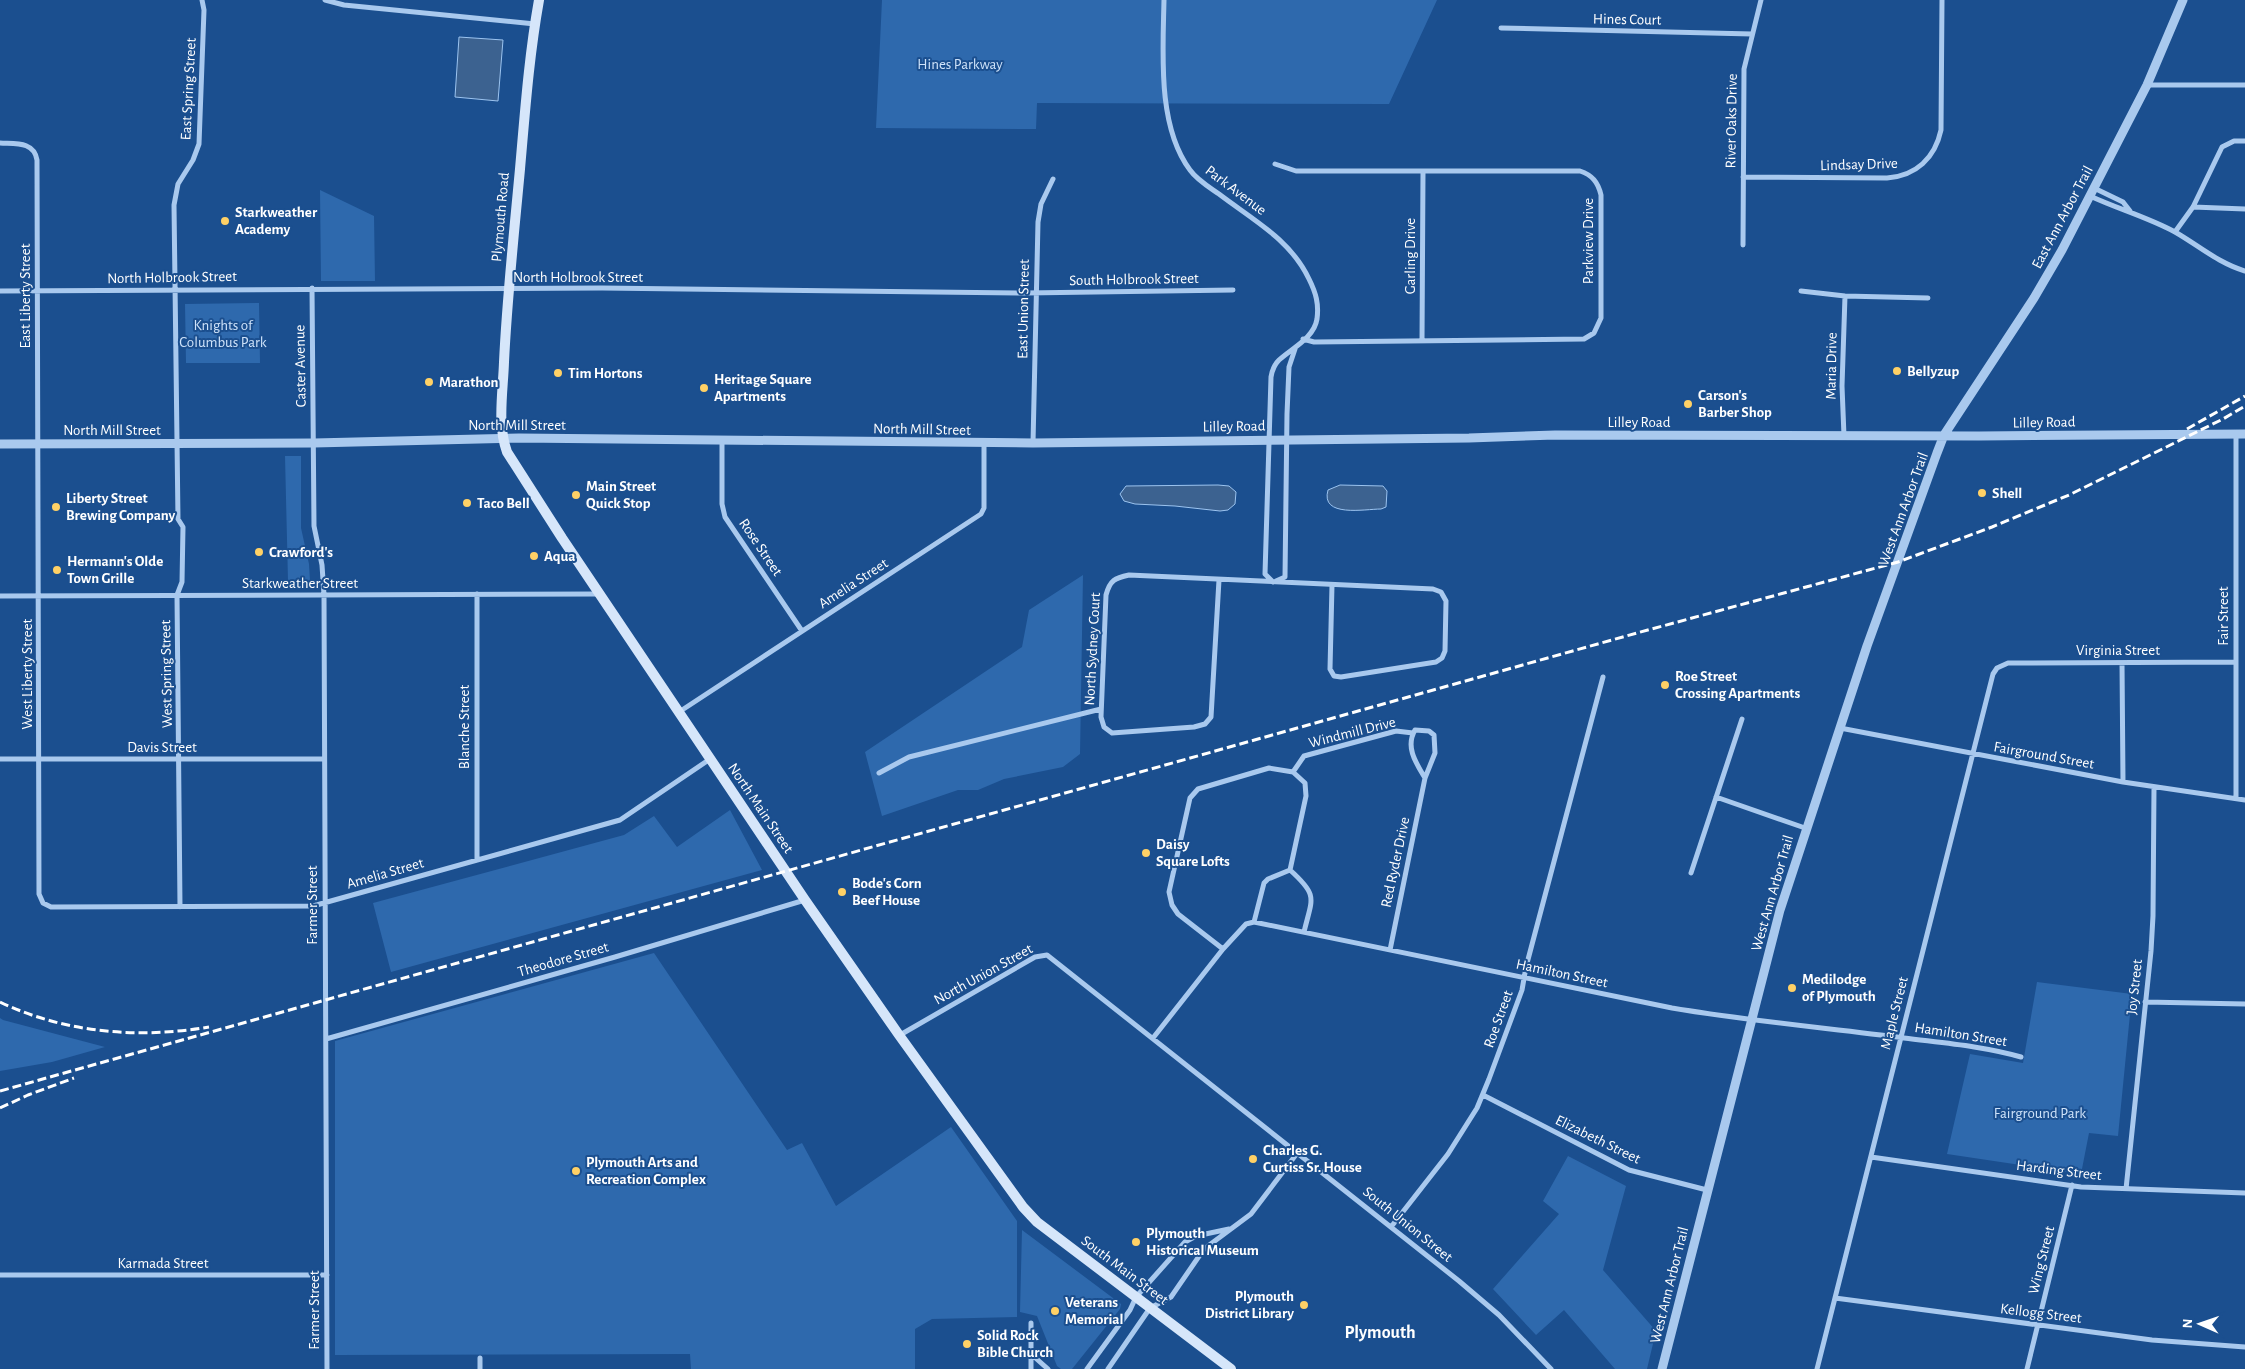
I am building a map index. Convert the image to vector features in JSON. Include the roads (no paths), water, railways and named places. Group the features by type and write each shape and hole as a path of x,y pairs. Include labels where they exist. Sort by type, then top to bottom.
{"main road":[{"name":"Plymouth Road","path":"502,438 502,402 509,290 525,103 539,0"},
{"name":"North Main Street","path":"502,438 512,461 805,900 899,1035 1009,1187"},
{"name":"South Main Street","path":"1009,1187 1037,1222 1231,1369"}],"street":[{"name":"East Spring Street","path":"178,443 174,205 178,184 193,160 199,144 204,10 202,0"},
{"path":"326,0 344,5 535,24"},
{"name":"Park Avenue","path":"1164,0 1163,52 1166,108 1173,137 1190,170 1201,181 1268,229 1286,244 1302,264 1318,302 1316,321 1312,331 1296,348"},
{"name":"River Oaks Drive","path":"1743,245 1744,69 1761,0"},
{"name":"Lindsay Drive","path":"1743,177 1887,178 1904,175 1922,166 1935,150 1942,130 1942,0"},
{"name":"East Ann Arbor Trail","path":"1944,435 2034,298 2092,192 2147,85 2183,0"},
{"name":"Hines Court","path":"1501,28 1752,34"},
{"path":"2147,85 2245,85"},
{"path":"2175,232 2193,207 2222,147 2234,141 2245,141"},
{"name":"East Liberty Street","path":"0,143 25,144 33,150 37,160 38,444"},
{"name":"Parkview Drive","path":"1275,164 1296,171 1580,170 1594,178 1601,195 1601,318 1594,333 1584,339 1577,341 1314,342 1303,339"},
{"name":"Garling Drive","path":"1422,341 1423,172"},
{"name":"East Union Street","path":"1033,443 1035,292 1040,213 1047,188 1053,179"},
{"path":"2092,192 2123,202 2130,211 2175,232 2217,260 2245,271"},
{"path":"2193,207 2245,208"},
{"name":"North Holbrook Street","path":"0,291 312,288 509,290 602,288 1035,292"},
{"name":"Caster Avenue","path":"312,288 314,443"},
{"name":"South Holbrook Street","path":"1035,292 1233,290"},
{"path":"1801,291 1845,296 1928,298"},
{"name":"Maria Drive","path":"1844,436 1842,386 1845,296"},
{"path":"1296,348 1289,367 1285,577 1273,582 1265,574 1271,377 1279,360 1296,348"},
{"name":"Lilley Road","path":"1033,443 1469,438 1555,435 2240,434"},
{"name":"Fair Street","path":"2236,798 2240,434"},
{"name":"West Ann Arbor Trail","path":"1662,1369 1750,1020 1773,934 1805,828 1867,646 1944,435"},
{"name":"North Mill Street","path":"0,444 314,443 502,438 1033,443"},
{"name":"Rose Street","path":"722,440 722,504 726,517 802,631"},
{"name":"West Spring Street","path":"178,443 178,519 183,527 182,582 177,596 180,907"},
{"name":"Farmer Street","path":"314,443 314,526 322,565 324,595 327,1369"},
{"name":"Amelia Street","path":"679,712 984,511 984,443"},
{"name":"West Liberty Street","path":"38,444 39,894 43,903"},
{"name":"North Sydney Court","path":"1219,580 1211,717 1204,724 1194,727 1112,733 1104,727 1101,710 1106,594 1109,583 1117,578 1129,575 1433,589 1441,592 1446,601 1445,651 1442,658 1436,662 1340,678 1334,676 1330,669 1332,585"},
{"name":"Blanche Street","path":"477,594 477,860"},
{"name":"Starkweather Street","path":"0,596 600,594"},
{"name":"Virginia Street","path":"2000,666 2008,663 2236,662"},
{"path":"2122,663 2123,782"},
{"name":"Maple Street","path":"1817,1369 1993,674 2000,666"},
{"name":"Roe Street","path":"1391,1227 1462,1133 1483,1095 1524,978 1603,677"},
{"path":"879,773 908,757 1101,710"},
{"path":"1691,873 1742,719"},
{"name":"Fairground Street","path":"1839,728 2123,782 2245,800"},
{"name":"Red Ryder Drive","path":"1390,950 1425,778 1435,753 1434,735 1429,731 1421,729 1415,730 1413,733"},
{"name":"Windmill Drive","path":"1293,772 1304,756 1396,731 1413,733"},
{"path":"1413,733 1410,746 1417,766 1425,778"},
{"name":"Davis Street","path":"0,759 324,759"},
{"name":"Amelia Street","path":"43,903 51,907 313,906 620,820 710,759"},
{"path":"1223,949 1178,914 1172,905 1169,892 1190,798 1198,789 1269,768 1293,772 1305,783 1306,796 1290,870"},
{"name":"Joy Street","path":"2126,1189 2153,916 2154,787"},
{"path":"1716,797 1805,828"},
{"path":"1153,1038 1223,949 1246,924 1254,922 1264,884 1268,879 1290,870"},
{"path":"1290,870 1311,891 1312,898 1304,932"},
{"name":"Theodore Street","path":"326,1039 615,958 805,900"},
{"name":"Hamilton Street","path":"1254,922 1672,1008 1732,1018 1982,1048 2020,1056"},
{"name":"North Union Street","path":"899,1035 1039,955 1051,957 1077,977"},
{"name":"South Union Street","path":"1077,977 1298,1152 1499,1315 1550,1369"},
{"path":"2145,1002 2245,1004"},
{"name":"Elizabeth Street","path":"1483,1095 1629,1170 1707,1190"},
{"path":"1108,1369 1150,1308 1171,1297 1204,1249 1251,1214 1298,1152"},
{"name":"Harding Street","path":"1871,1157 2072,1185 2126,1189 2245,1192"},
{"name":"Wing Street","path":"2027,1369 2072,1185"},
{"path":"1086,1369 1130,1310 1136,1298 1185,1242 1196,1236 1230,1229"},
{"name":"Karmada Street","path":"0,1275 327,1276"},
{"name":"Kellogg Street","path":"1835,1298 2152,1340 2245,1347"},
{"path":"1030,1369 1031,1324"},
{"path":"1031,1354 1048,1369"},
{"path":"480,1358 480,1369"}],"railway":[{"path":"2187,429 2245,396"},
{"path":"0,1091 1637,633 1898,562 1992,527 2069,495 2223,419 2245,406"},
{"path":"0,1002 50,1021 102,1031 156,1033 209,1027"},
{"path":"0,1108 28,1095 74,1078"}],"place":[{"name":"Starkweather Academy","path":"225,221"},
{"name":"Bellyzup","path":"1897,371"},
{"name":"Tim Hortons","path":"558,373"},
{"name":"Marathon","path":"429,382"},
{"name":"Heritage Square Apartments","path":"704,388"},
{"name":"Carson's Barber Shop","path":"1688,404"},
{"name":"Shell","path":"1982,493"},
{"name":"Main Street Quick Stop","path":"576,495"},
{"name":"Taco Bell","path":"467,503"},
{"name":"Liberty Street Brewing Company","path":"56,507"},
{"name":"Crawford's","path":"259,552"},
{"name":"Aqua","path":"534,556"},
{"name":"Hermann's Olde Town Grille","path":"57,570"},
{"name":"Roe Street Crossing Apartments","path":"1665,685"},
{"name":"Daisy Square Lofts","path":"1146,853"},
{"name":"Bode's Corn Beef House","path":"842,892"},
{"name":"Medilodge of Plymouth","path":"1792,988"},
{"name":"Charles G. Curtiss Sr. House","path":"1253,1159"},
{"name":"Plymouth Arts and Recreation Complex","path":"576,1171"},
{"name":"Plymouth Historical Museum","path":"1136,1242"},
{"name":"Plymouth District Library","path":"1304,1305"},
{"name":"Veterans Memorial","path":"1055,1311"},
{"name":"Solid Rock Bible Church","path":"967,1344"}],"district":[{"name":"Plymouth","path":"1380,1332"}],"park label":[{"name":"Hines Parkway","path":"960,64"},
{"name":"Knights of Columbus Park","path":"223,334"},
{"name":"Fairground Park","path":"2040,1113"}]}
